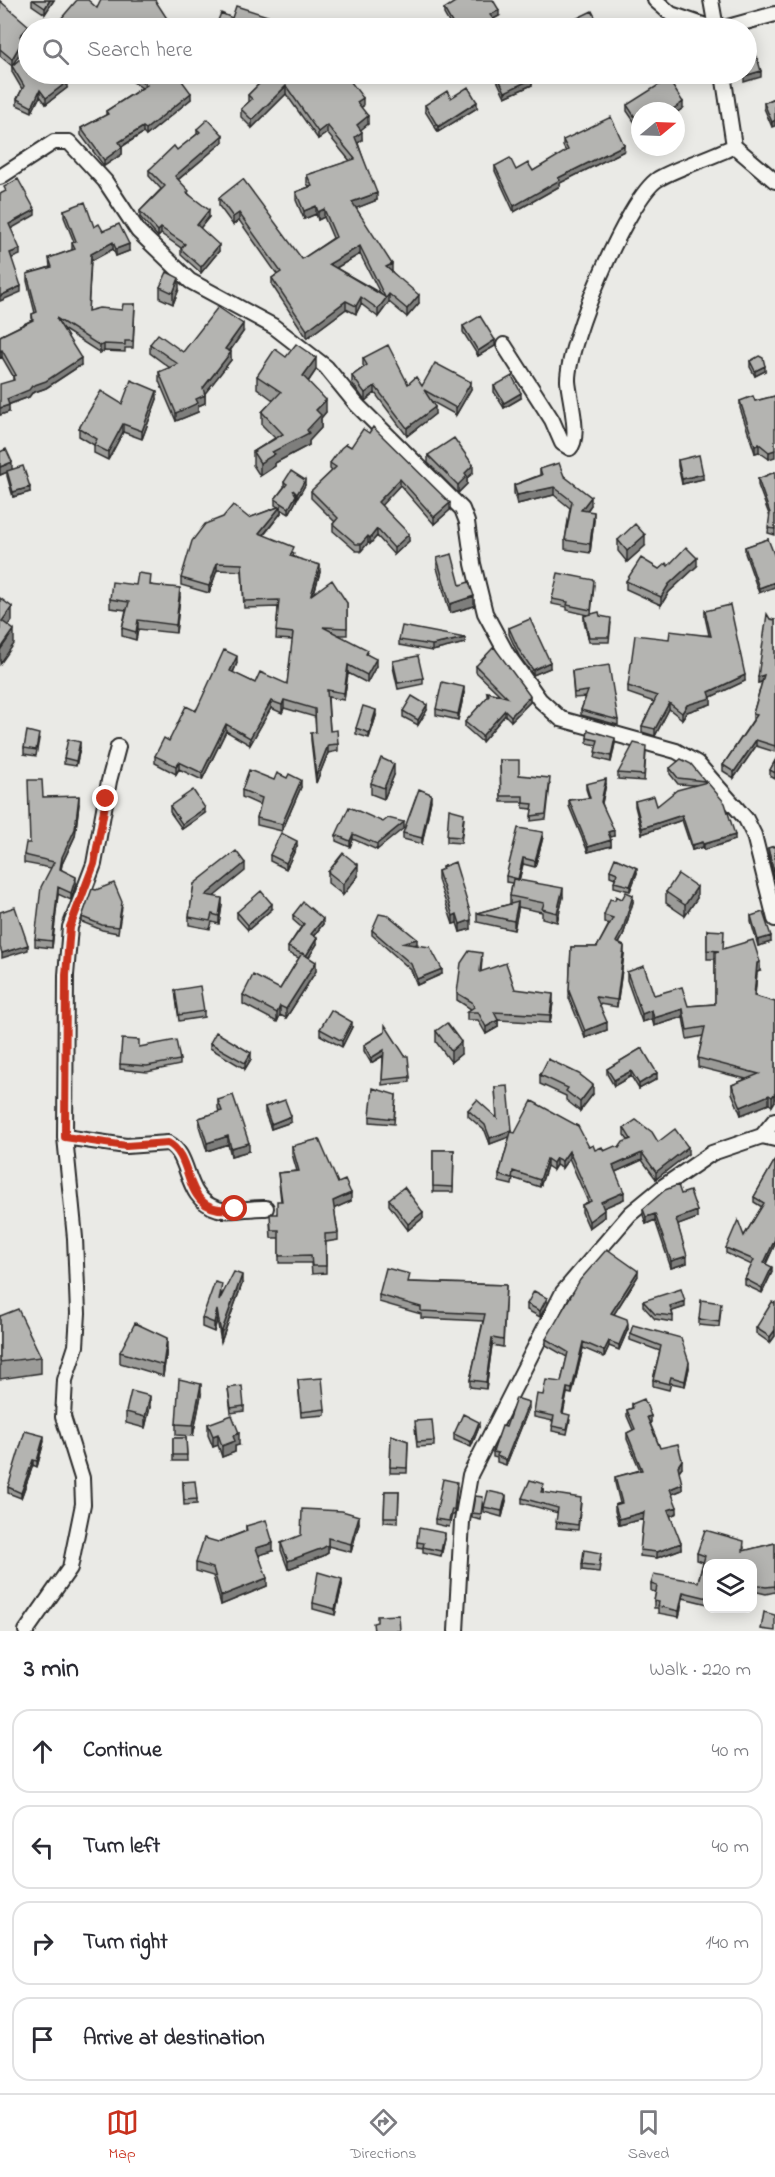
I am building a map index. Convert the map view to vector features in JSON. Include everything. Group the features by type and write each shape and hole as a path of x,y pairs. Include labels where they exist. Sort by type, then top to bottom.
{"street":[{"path":"655,0 671,14 683,18"},
{"path":"711,0 713,18"},
{"path":"757,19 775,14"},
{"path":"725,84 734,146 775,181"},
{"path":"0,177 54,142 69,142 105,181 138,231 190,280 273,326 326,367 357,405 462,509 467,522 473,564 485,613 507,654 540,700 561,719 597,731 676,751 697,763 746,819 754,835 775,919"},
{"path":"504,345 552,420 561,443 570,448 575,432 568,380 570,359 592,292 643,193 658,179 734,146"},
{"path":"26,1631 70,1568 83,1504 82,1478 63,1417 65,1380 76,1346 78,1313 75,1238 65,1137 66,975 70,927 94,864 109,781 118,747"},
{"path":"456,1631 462,1521 470,1475 563,1292 630,1214 664,1186 712,1153 769,1138 775,1120"},
{"path":"65,1137 126,1146 168,1143 179,1153 196,1194 207,1204 221,1210 266,1208"}],"building":[{"path":"33,0 50,0 45,8"},
{"path":"77,0 88,0 97,8 101,0 155,0 167,18 62,18"},
{"path":"458,0 493,0 499,10 490,15 493,18 449,18 444,9"},
{"path":"0,1 20,18 18,49 12,59 0,49"},
{"path":"236,6 274,18 232,18"},
{"path":"592,11 596,18 578,18"},
{"path":"221,13 232,18 219,18"},
{"path":"757,57 761,71 757,72"},
{"path":"18,61 18,76 12,66"},
{"path":"23,84 64,84 46,98 40,90 32,107 17,99 24,86"},
{"path":"184,84 191,93 146,129 143,127 119,142 122,147 104,160 81,128 108,114 106,111 147,85"},
{"path":"259,84 352,84 363,98 357,102 368,116 357,125 362,132 355,137 377,193 352,202 392,264 386,267 419,295 407,309 389,294 378,309 361,297 356,306 346,301 307,330 272,278 281,272 239,213 233,217 219,198 243,179 302,259 336,237 324,209 318,212 316,206 304,211 296,192 312,186 307,175 355,159 327,125 318,132 286,86 252,120 241,109 252,99 248,95","holes":["360,246 385,297 329,264"]},
{"path":"501,84 522,84 505,92"},
{"path":"660,84 671,84 683,102 632,102"},
{"path":"468,87 477,102 438,127 425,105 447,91 451,98"},
{"path":"775,98 775,120 772,122 764,103"},
{"path":"611,117 624,145 558,178 560,180 514,206 495,166 510,158 516,170 528,163 533,171 568,150 563,140"},
{"path":"208,119 223,135 175,176 189,191 187,193 209,210 197,225 219,245 201,267 181,249 185,244 161,228 158,231 140,211 165,186 149,170 174,146 177,150 200,132 197,129"},
{"path":"18,179 35,210 9,224 20,249 10,253 21,286 0,296 0,194 6,191 4,187"},
{"path":"85,202 94,227 99,224 103,231 119,224 129,244 116,249 113,242 91,254 88,311 99,308 122,310 123,304 135,304 133,341 125,341 125,345 104,344 100,346 56,318 81,358 46,381 7,399 9,405 0,408 0,384 14,380 13,376 16,375 2,350 0,351 0,336 33,320 32,314 37,312 27,274 52,267 49,258 75,249 72,243 76,241 64,210"},
{"path":"167,272 179,278 173,293 160,287"},
{"path":"218,307 243,324 225,349 231,352 203,388 205,395 196,399 198,403 176,413 159,372 178,364 150,344 158,334 183,352"},
{"path":"480,316 495,340 478,351 463,326"},
{"path":"296,344 316,358 303,376 326,400 316,410 321,415 307,430 309,433 272,452 275,454 260,463 253,452 283,434 262,412 281,392 257,376 275,349 286,357"},
{"path":"388,345 408,384 416,377 422,386 435,363 471,382 456,408 424,390 435,407 407,428 375,386 365,393 352,376 367,365 363,358"},
{"path":"759,356 763,358 765,366 755,371 750,361"},
{"path":"512,376 521,393 504,403 494,386"},
{"path":"131,380 157,391 142,431 123,424 108,452 94,445 97,439 79,428 101,391 122,404"},
{"path":"753,396 755,401 775,396 775,450 769,452 759,444 755,446 740,401"},
{"path":"373,427 450,503 434,517 400,479 378,502 409,534 394,548 377,529 370,538 368,536 361,544 356,544 333,524 338,518 311,491 336,467 330,463 341,448 346,444 351,447 363,429 369,433"},
{"path":"454,438 473,465 458,485 428,455"},
{"path":"6,449 12,462 0,467 0,452"},
{"path":"699,455 703,474 682,479 678,460"},
{"path":"559,463 564,476 591,497 581,510 594,512 590,544 565,540 572,501 554,487 517,495 514,485 542,475 540,469"},
{"path":"23,466 30,487 13,492 7,471"},
{"path":"291,471 305,480 297,494 293,490 296,495 289,508 275,499 287,484 284,482"},
{"path":"775,472 775,529 768,528 770,513 758,479"},
{"path":"233,505 249,518 281,506 259,533 294,547 290,556 320,565 311,595 332,580 347,603 347,628 323,627 368,650 366,654 376,659 367,675 348,665 344,693 327,690 330,731 337,730 338,744 328,745 316,776 311,733 316,732 315,709 284,700 282,705 271,701 250,738 226,724 202,773 179,762 176,766 155,756 164,738 169,741 186,706 196,711 224,650 237,656 230,671 255,683 260,672 287,684 293,633 276,631 279,600 244,601 242,564 217,563 209,586 181,578 192,541 205,524 223,517"},
{"path":"635,524 645,535 627,551 618,540"},
{"path":"768,539 775,557 775,582 759,588 745,547"},
{"path":"686,547 697,558 669,584 661,597 626,581 641,558 659,569 666,563 668,566"},
{"path":"452,554 460,585 469,582 474,596 450,604 437,558"},
{"path":"138,573 151,575 150,585 180,588 176,625 138,620 136,632 122,628 129,602 110,599 112,582 136,585"},
{"path":"558,573 594,580 591,610 552,599"},
{"path":"0,598 12,607 2,621 14,630 0,650"},
{"path":"730,605 745,675 709,692 711,698 687,705 682,713 669,703 655,729 642,726 657,696 628,686 635,635 669,639 670,631 711,636 705,611"},
{"path":"599,612 600,616 611,618 609,637 589,637 584,616"},
{"path":"767,614 770,619 775,620 775,746 756,740 734,772 723,765 757,715 753,714 764,675 758,677"},
{"path":"530,619 550,662 533,670 519,650 509,628"},
{"path":"402,626 465,638 432,645 399,640"},
{"path":"494,647 530,696 511,716 505,710 482,736 465,722 489,695 487,692 507,697 476,666"},
{"path":"418,656 423,678 398,683 393,661"},
{"path":"609,665 618,720 581,710 588,691 574,693 572,671"},
{"path":"442,682 464,687 458,714 436,709"},
{"path":"412,696 427,705 418,720 403,711"},
{"path":"363,706 376,710 369,733 356,728"},
{"path":"588,730 615,738 611,756 595,752 598,740 587,738"},
{"path":"27,731 39,734 36,750 24,748"},
{"path":"68,739 80,742 76,761 64,758"},
{"path":"634,743 646,746 644,775 618,773"},
{"path":"381,758 394,764 384,788 371,783"},
{"path":"681,759 691,764 705,781 678,778 670,768"},
{"path":"500,760 519,760 519,775 550,778 546,814 531,816 533,804 523,803 523,796 501,796"},
{"path":"775,761 775,773 770,770"},
{"path":"249,770 274,780 277,773 287,778 289,774 301,780 282,824 257,818 262,798 242,790"},
{"path":"606,779 601,802 614,830 608,832 611,840 588,847 569,800 590,798 586,784"},
{"path":"28,780 42,780 43,797 79,796 75,829 62,857 60,869 76,877 71,893 58,887 52,941 35,939 41,887 54,862 24,855 26,843 30,843"},
{"path":"707,782 725,803 735,835 692,845 682,815 642,828 635,801 654,796 657,806 677,790"},
{"path":"419,789 431,794 422,838 403,833"},
{"path":"193,790 205,808 182,824 170,806"},
{"path":"349,807 383,822 388,818 404,822 377,844 353,834 350,841 336,835"},
{"path":"449,809 464,813 461,837 447,836"},
{"path":"518,828 543,832 535,861 523,858 518,879 506,876"},
{"path":"281,833 297,841 286,863 270,855"},
{"path":"775,846 775,876 768,848"},
{"path":"236,851 245,863 206,895 222,898 219,916 212,914 210,921 189,917 194,884"},
{"path":"343,853 358,865 343,884 328,872"},
{"path":"615,858 637,868 630,886 614,882 617,873 610,870"},
{"path":"455,862 471,915 471,920 460,924 457,914 453,916 438,871"},
{"path":"678,874 697,887 685,905 666,892"},
{"path":"513,879 563,888 557,913 542,909 544,903 510,896"},
{"path":"114,883 122,902 118,927 102,925 82,917 92,889 96,890"},
{"path":"261,891 272,904 248,925 237,912"},
{"path":"626,892 633,895 623,929 616,942 624,946 617,1000 596,997 607,1022 585,1031 569,991 571,947 597,947 613,918 604,915 610,899 615,900 616,896 622,899"},
{"path":"303,902 323,919 311,934 317,938 306,956 288,947 304,924 293,915"},
{"path":"518,902 514,921 477,913"},
{"path":"15,907 28,945 2,953 0,912"},
{"path":"763,912 771,936 758,940 751,916"},
{"path":"379,914 389,916 417,939 401,943 430,947 442,969 417,979 411,964 372,930"},
{"path":"707,930 724,931 723,949 753,940 760,962 757,963 754,996 775,1002 775,1093 772,1097 769,1095 741,1107 732,1085 759,1074 698,1058 705,1027 687,1030 683,1009 654,1018 652,1010 642,1014 627,972 644,966 654,995 682,987 688,1006 715,1004 715,952 719,951 707,950"},
{"path":"469,951 482,953 480,972 506,963 515,989 553,994 550,1015 494,1012 498,1020 486,1027 478,1012 467,1012 474,1007 472,1002 457,993 461,963"},
{"path":"302,953 316,962 286,1009 280,1006 277,1013 243,995 253,975 280,989"},
{"path":"200,986 204,1011 179,1015 175,990"},
{"path":"331,1010 352,1022 342,1041 320,1029"},
{"path":"447,1023 461,1042 451,1051 436,1031"},
{"path":"385,1025 405,1056 408,1056 410,1077 382,1080 384,1050 371,1058 364,1045 385,1032"},
{"path":"216,1032 251,1053 245,1063 210,1043"},
{"path":"122,1039 139,1040 139,1047 176,1040 180,1060 147,1066 120,1064"},
{"path":"642,1048 657,1073 639,1084 631,1071 614,1080 607,1069"},
{"path":"548,1059 579,1074 593,1085 580,1102 566,1091 568,1088 540,1075"},
{"path":"508,1086 512,1130 490,1138 485,1125 468,1110 477,1100 497,1118 495,1087"},
{"path":"373,1088 396,1095 394,1119 370,1116"},
{"path":"233,1095 249,1143 231,1148 228,1136 207,1143 199,1118 222,1111 218,1100"},
{"path":"285,1100 291,1116 271,1124 265,1107"},
{"path":"532,1101 578,1126 589,1147 593,1145 595,1150 602,1147 604,1151 615,1146 619,1148 623,1142 631,1139 624,1128 636,1120 652,1132 658,1142 675,1129 688,1147 656,1172 642,1153 613,1166 624,1192 601,1202 604,1210 589,1221 582,1205 591,1201 569,1151 562,1161 556,1158 553,1163 547,1159 540,1180 513,1171 512,1179 499,1175 511,1132 515,1133"},
{"path":"319,1139 338,1183 345,1180 351,1193 333,1201 338,1233 325,1234 326,1266 312,1266 311,1255 279,1256 279,1230 271,1230 270,1214 277,1214 277,1201 282,1201 278,1173 299,1171 292,1146"},
{"path":"433,1150 454,1150 453,1187 433,1186"},
{"path":"775,1160 775,1239 764,1263 772,1267 762,1288 745,1279 754,1260 726,1248 738,1220 744,1236 764,1203 754,1197"},
{"path":"678,1185 681,1194 690,1191 697,1211 676,1219 687,1256 671,1261 655,1214 646,1217 643,1209 665,1190"},
{"path":"404,1187 423,1212 408,1224 389,1199"},
{"path":"607,1249 638,1271 611,1313 627,1319 628,1324 619,1345 609,1341 604,1351 583,1342 572,1389 567,1388 562,1413 570,1415 567,1429 552,1426 554,1416 534,1412 537,1394 543,1395 546,1380 561,1382 568,1352 546,1339 580,1280"},
{"path":"386,1268 410,1274 408,1282 506,1285 503,1340 492,1338 486,1382 470,1380 485,1314 421,1311 421,1307 379,1295"},
{"path":"234,1272 242,1275 221,1333 217,1310 214,1323 202,1318 215,1282 222,1284 219,1301"},
{"path":"681,1289 685,1301 670,1306 673,1316 655,1314 643,1301"},
{"path":"534,1291 547,1298 540,1311 527,1304"},
{"path":"701,1300 721,1303 719,1322 699,1319"},
{"path":"772,1302 775,1303 775,1330 770,1337 756,1328"},
{"path":"18,1309 41,1357 0,1362 0,1316"},
{"path":"135,1323 167,1338 163,1365 120,1352"},
{"path":"633,1325 681,1338 689,1362 685,1381 671,1377 669,1384 653,1380 661,1346 630,1334"},
{"path":"322,1378 325,1409 301,1412 298,1380"},
{"path":"179,1379 201,1384 193,1425 176,1424"},
{"path":"242,1386 244,1406 231,1408 228,1388"},
{"path":"131,1391 150,1396 145,1417 126,1412"},
{"path":"516,1398 529,1402 506,1460 493,1452 502,1426 506,1427"},
{"path":"644,1399 651,1416 647,1417 660,1448 678,1444 682,1460 678,1466 682,1484 670,1489 677,1507 668,1510 681,1543 657,1552 640,1550 644,1512 619,1519 615,1505 622,1503 615,1477 642,1470 627,1433 635,1429 627,1410 633,1408 632,1404"},
{"path":"463,1414 479,1422 471,1442 454,1434"},
{"path":"232,1415 239,1433 233,1436 235,1441 222,1446 218,1434 213,1436 208,1424"},
{"path":"432,1420 434,1441 417,1442 415,1421"},
{"path":"25,1431 44,1436 37,1461 33,1460 21,1493 8,1487"},
{"path":"391,1435 408,1441 407,1468 390,1467"},
{"path":"173,1438 186,1438 187,1455 173,1455"},
{"path":"443,1479 457,1482 454,1510 452,1509 449,1521 435,1519"},
{"path":"530,1480 544,1484 541,1492 581,1498 578,1525 556,1522 558,1508 522,1498"},
{"path":"195,1481 197,1499 184,1500 183,1482"},
{"path":"385,1491 399,1491 398,1517 384,1517"},
{"path":"488,1491 506,1495 502,1511 484,1507"},
{"path":"475,1496 483,1497 481,1514 472,1513"},
{"path":"302,1509 342,1511 359,1516 351,1544 328,1538 328,1545 323,1548 288,1561 281,1543 301,1535"},
{"path":"266,1520 273,1543 256,1548 267,1578 221,1596 213,1568 196,1563 204,1538 218,1542 247,1531 246,1526"},
{"path":"419,1528 445,1533 441,1551 423,1547 424,1543 417,1542"},
{"path":"705,1530 744,1541 743,1551 775,1543 775,1586 757,1586 757,1559 704,1559 705,1556 697,1553"},
{"path":"584,1550 601,1553 599,1566 582,1564"},
{"path":"703,1563 703,1597 683,1592 679,1611 658,1606 659,1602 654,1601 657,1586 651,1584 654,1574 698,1582"},
{"path":"318,1572 342,1579 335,1609 313,1603"},
{"path":"764,1612 775,1615 775,1631 761,1629"},
{"path":"399,1615 400,1631 374,1631 373,1623 377,1622 377,1616"}],"route":[{"path":"106,799 94,864 70,927 66,975 65,1137 126,1146 168,1143 179,1153 196,1194 207,1204 221,1210 235,1209"}]}
